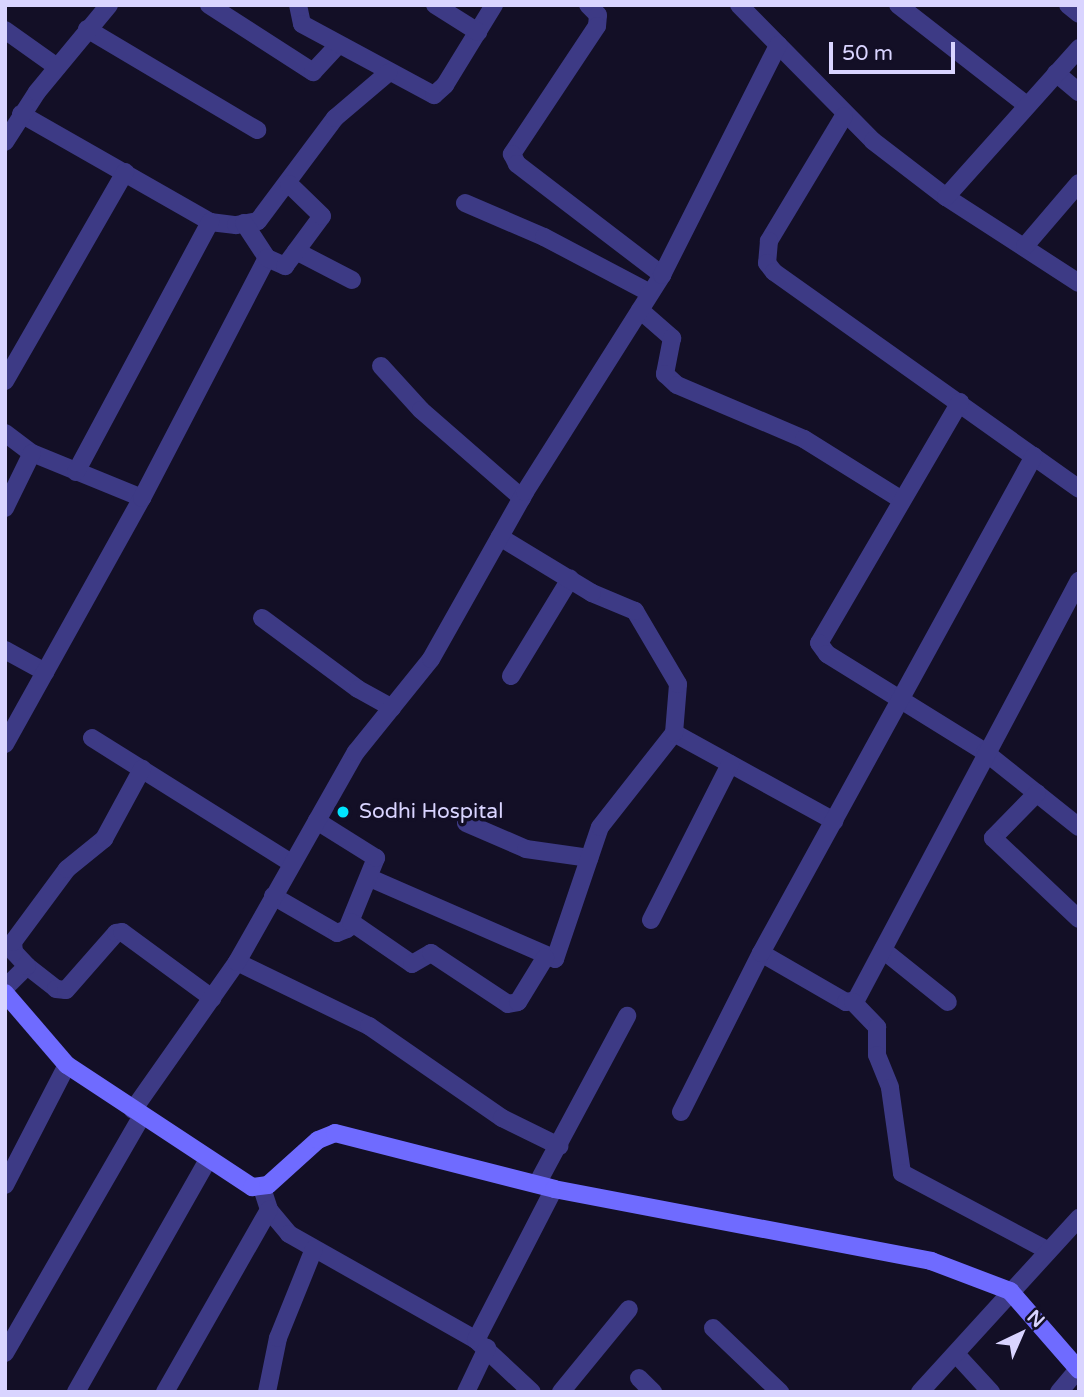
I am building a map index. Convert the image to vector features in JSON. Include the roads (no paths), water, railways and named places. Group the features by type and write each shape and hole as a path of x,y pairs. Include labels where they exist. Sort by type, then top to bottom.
{"street":[{"path":"5,142 21,114 109,5"},
{"path":"209,5 313,72 337,46"},
{"path":"298,5 302,24 337,46 429,94 438,93 494,5"},
{"path":"435,5 478,32"},
{"path":"588,5 598,15 597,26 512,154 517,164 662,275"},
{"path":"739,5 844,116 946,198 1079,283"},
{"path":"898,5 1026,104"},
{"path":"1068,5 1079,14"},
{"path":"87,29 257,130"},
{"path":"5,30 57,67"},
{"path":"5,1353 137,1113 236,962 351,761 431,659 522,498 662,275 778,46"},
{"path":"946,198 1026,104 1079,48"},
{"path":"21,114 210,222 244,223 258,221 289,184 335,118 388,72"},
{"path":"1056,74 1079,92"},
{"path":"844,116 769,242 767,263 774,272 1079,489"},
{"path":"5,382 125,172"},
{"path":"1025,246 1079,183"},
{"path":"244,223 267,258 285,266 322,216 289,184"},
{"path":"466,203 544,237 650,293"},
{"path":"76,472 210,222"},
{"path":"296,251 352,280"},
{"path":"5,744 142,498 267,258"},
{"path":"640,310 672,338 665,374 677,385 804,439 902,500"},
{"path":"381,366 421,410 522,498"},
{"path":"960,402 819,643 827,654 985,752 1077,822"},
{"path":"8,438 32,453 142,498"},
{"path":"5,508 32,453"},
{"path":"681,1112 761,953 1034,456"},
{"path":"370,877 545,958 555,959 560,953 601,824 674,733 678,684 639,617 625,604 592,593 500,537"},
{"path":"511,676 570,579"},
{"path":"853,1002 883,950 985,752 1077,586"},
{"path":"262,618 358,689 392,708"},
{"path":"5,650 45,672"},
{"path":"674,733 834,821"},
{"path":"92,738 291,863"},
{"path":"652,920 730,764"},
{"path":"142,769 104,839 66,869 13,942 14,952 56,989 66,990 116,933 122,932 212,998"},
{"path":"1037,793 993,838 1079,919"},
{"path":"273,896 337,933 351,922 370,877 374,855 317,821"},
{"path":"466,823 526,849 589,858"},
{"path":"351,922 412,964 431,953 509,1004 518,1002 545,958"},
{"path":"883,950 948,1002"},
{"path":"761,953 846,1002 853,1002 877,1027 877,1055 890,1088 902,1174 1047,1250"},
{"path":"236,962 369,1026 502,1118 559,1146"},
{"path":"27,966 5,990 68,1065 252,1187 261,1188 277,1179 318,1140 335,1133 545,1187 932,1261 1010,1291 1078,1370 1059,1392"},
{"path":"466,1392 481,1344 559,1146 627,1016"},
{"path":"5,1185 10,1161 68,1065"},
{"path":"76,1392 208,1160"},
{"path":"261,1188 269,1210 289,1234 481,1344 532,1392"},
{"path":"165,1392 269,1210"},
{"path":"920,1392 1079,1218"},
{"path":"269,1391 278,1338 314,1249"},
{"path":"561,1392 629,1309"},
{"path":"713,1328 780,1392"},
{"path":"956,1354 991,1392"},
{"path":"639,1378 653,1392"}],"place":[{"name":"Sodhi Hospital","path":"343,812"}]}
